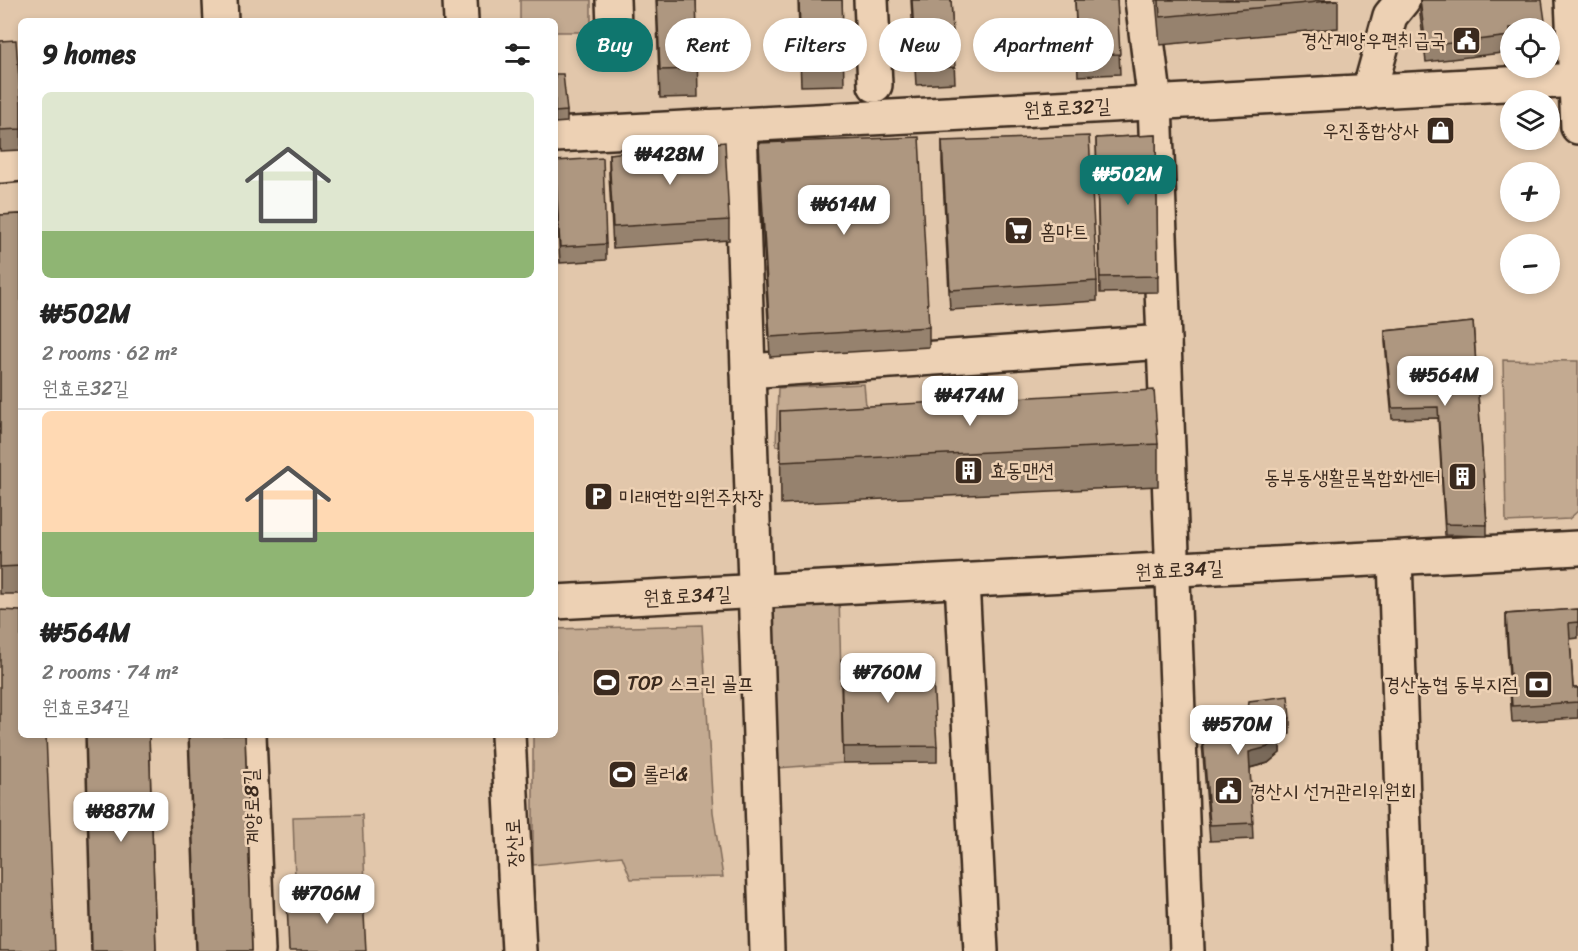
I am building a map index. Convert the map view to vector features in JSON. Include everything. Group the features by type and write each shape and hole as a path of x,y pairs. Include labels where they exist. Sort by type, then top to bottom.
{"street":[{"path":"220,0 221,18"},
{"path":"460,0 461,18"},
{"path":"871,0 874,85"},
{"path":"1142,0 1155,103 1187,951"},
{"path":"1369,92 1390,16 1403,0"},
{"path":"1572,0 1578,127"},
{"name":"원효로32길","path":"558,135 1577,80"},
{"path":"740,126 767,951"},
{"path":"0,166 18,164"},
{"path":"748,371 1164,342"},
{"name":"원효로34길","path":"558,602 1578,548"},
{"path":"1395,558 1408,951"},
{"path":"962,581 981,951"},
{"name":"계양로8길","path":"249,738 258,951"},
{"name":"장산로","path":"508,738 519,951"}],"shaded area":[{"path":"520,0 591,0 591,18 576,18 576,32 558,32 558,18 520,18"},
{"path":"1503,360 1578,361 1578,511 1569,519 1506,522"},
{"path":"864,384 869,439 776,446 778,388"},
{"path":"839,593 843,763 765,769 761,607"},
{"name":"롤러&","path":"702,625 713,812 723,877 631,879 622,856 533,865 533,738 558,738 558,629"},
{"path":"362,815 366,907 296,910 293,817"}],"building":[{"path":"657,0 696,0 697,18 665,18 665,70 660,70"},
{"path":"799,0 842,0 843,18 800,18"},
{"path":"912,0 951,0 952,18 913,18"},
{"path":"1075,0 1117,0 1120,54 1114,54 1114,18 1076,18"},
{"path":"1159,0 1338,0 1160,17"},
{"name":"경산계양우편취급국","path":"1420,0 1542,0 1545,18 1500,18 1500,37 1426,46"},
{"path":"16,40 18,129 0,130 0,41"},
{"path":"558,74 563,74 567,111 558,112"},
{"path":"1156,135 1158,276 1100,277 1096,138"},
{"name":"홈마트","path":"1089,136 1097,281 950,290 942,141"},
{"path":"919,137 929,327 770,337 759,143"},
{"path":"725,142 729,220 613,227 609,154"},
{"path":"603,158 606,244 560,247 558,161"},
{"path":"18,214 18,566 0,567 0,215"},
{"name":"동부동생활문복합화센터","path":"1473,322 1487,525 1445,524 1438,407 1392,408 1385,331"},
{"path":"1154,390 1158,444 781,462 780,411"},
{"path":"1578,609 1578,622 1569,623 1573,688 1578,688 1578,702 1512,706 1506,614"},
{"path":"0,610 18,611 18,738 46,738 55,951 0,951"},
{"path":"841,660 932,661 937,746 843,747"},
{"path":"1288,696 1290,718 1278,721 1280,737 1268,747 1249,752 1253,823 1210,825 1201,715 1248,712 1249,701"},
{"path":"86,738 149,738 156,951 92,951"},
{"path":"189,738 245,738 252,951 197,951"},
{"path":"363,897 366,951 289,951 287,901"}],"place":[{"name":"경산계양우편취급국","path":"1467,40"},
{"name":"우진종합상사","path":"1440,130"},
{"name":"홈마트","path":"1019,231"},
{"name":"효동맨션","path":"969,470"},
{"name":"동부동생활문복합화센터","path":"1462,477"},
{"name":"미래연합의원주차장","path":"598,497"},
{"name":"TOP 스크린 골프","path":"606,683"},
{"name":"경산농협 동부지점","path":"1539,684"},
{"name":"롤러&","path":"622,774"},
{"name":"경산시 선거관리위원회","path":"1229,791"}]}
